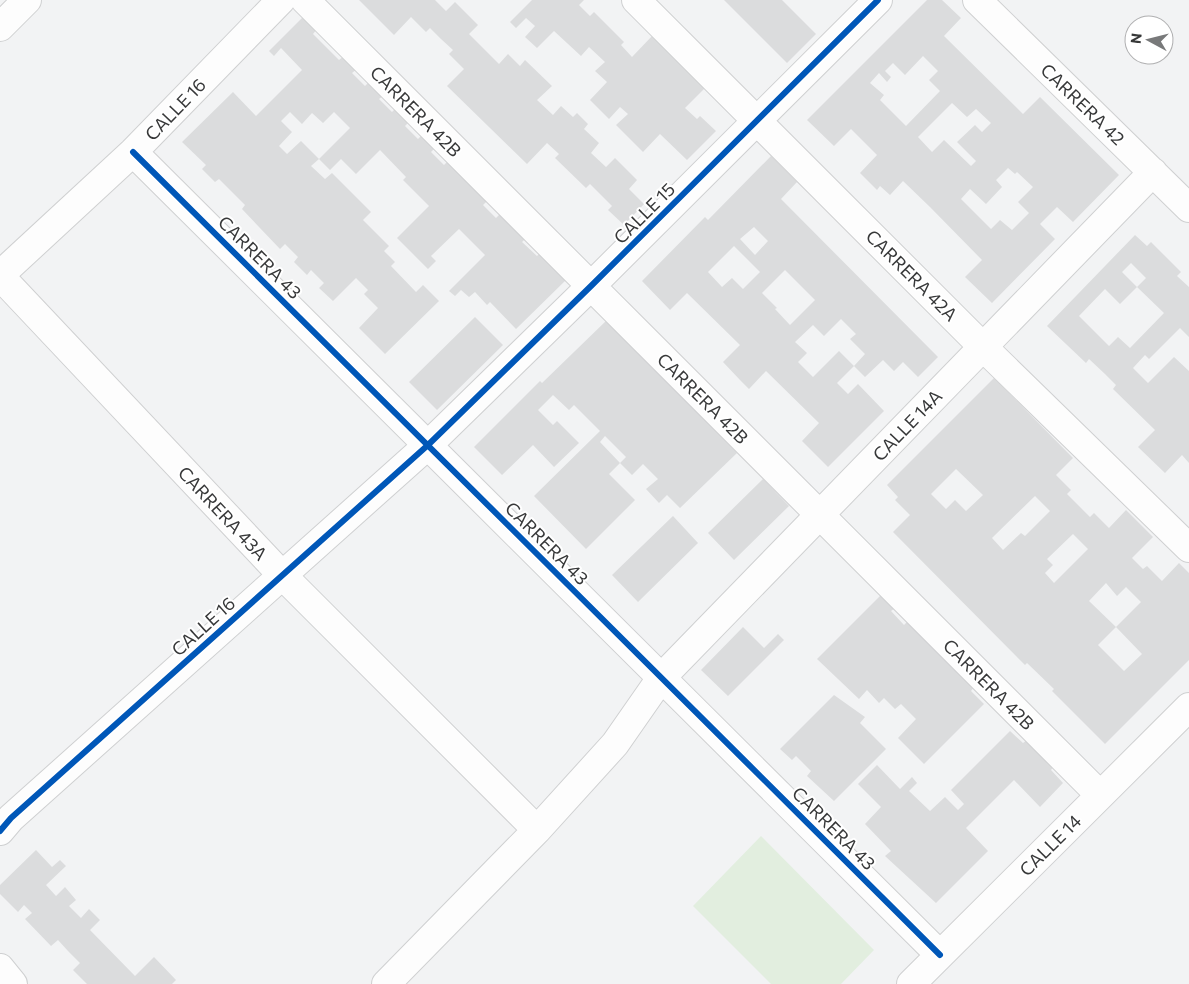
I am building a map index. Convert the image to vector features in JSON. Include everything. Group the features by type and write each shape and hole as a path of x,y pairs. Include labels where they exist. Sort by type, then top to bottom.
{"street":[{"path":"0,27 27,0"},
{"name":"CALLE 16","path":"0,275 133,152 281,0"},
{"name":"CARRERA 42B","path":"305,0 1100,795"},
{"name":"CARRERA 42A","path":"636,0 983,347 1189,548"},
{"name":"CALLE 15","path":"428,445 758,121 878,0"},
{"name":"CARRERA 42","path":"977,0 1189,208"},
{"name":"CARRERA 43","path":"133,152 940,955"},
{"name":"CALLE 14A","path":"386,984 537,830 616,744 662,678 1153,172"},
{"name":"CARRERA 43A","path":"0,275 282,575 537,830"},
{"name":"CALLE 16","path":"0,830 11,818 428,445"},
{"name":"CALLE 14","path":"910,984 1189,707"},
{"path":"0,968 13,984"}],"green space":[{"path":"761,836 874,950 841,984 771,984 693,906"}],"building":[{"path":"359,0 435,0 446,11 455,2 478,25 469,34 499,64 508,54 520,66 525,60 552,86 537,100 553,115 561,106 573,117 577,113 588,124 584,129 599,143 591,153 606,167 615,158 637,180 629,189 644,204 624,225 608,210 612,206 590,184 586,188 555,158 559,154 547,143 527,164 447,86 464,69 449,54 453,50 430,28 426,32 411,17 394,35"},
{"path":"532,0 584,0 579,5 590,16 594,12 624,42 621,45 632,57 653,35 706,87 685,108 697,119 700,116 716,131 687,160 660,134 643,152 616,125 628,114 620,107 609,119 590,100 607,82 595,71 605,62 589,47 581,56 554,31 537,48 525,37 535,26 526,18 516,28 510,22"},
{"path":"724,0 782,0 816,34 787,63"},
{"path":"927,0 942,0 961,18 944,36 1023,114 1040,97 1119,175 1073,222 1057,207 1040,224 1055,239 992,303 965,277 982,260 930,207 903,181 890,195 880,186 877,190 860,173 877,155 851,129 834,146 807,120","holes":["923,56 938,71 929,80 940,91 906,126 880,100 884,95 870,83 879,73 887,82 891,77 885,71 893,63 905,75","952,103 967,117 976,109 991,123 982,132 975,125 957,142 976,161 971,166 944,140 932,152 918,137","1008,168 1015,174 1017,172 1033,187 1018,202 1029,213 1012,230 1000,220 991,229 961,199 970,189 986,204 1002,187 996,180"]},
{"path":"304,16 317,29 313,34 339,60 344,56 357,69 352,73 365,86 369,82 383,96 379,99 392,112 396,108 409,122 405,126 418,139 422,135 435,148 431,152 444,165 448,161 488,200 483,205 496,218 500,214 525,239 522,242 537,256 539,254 566,280 516,329 490,302 487,305 475,292 469,297 461,290 455,296 449,291 485,255 459,229 431,256 436,261 428,269 397,238 429,206 403,180 406,177 380,150 356,174 341,159 330,170 319,159 311,166 325,179 332,173 371,212 363,220 389,246 384,251 395,262 391,266 416,292 423,285 439,301 385,354 359,328 378,308 364,294 368,290 356,278 333,301 319,288 324,283 311,270 307,275 294,262 298,257 285,244 280,249 242,209 245,205 219,179 215,182 202,169 206,165 182,142 233,92 256,116 302,70 281,48 274,56 269,51","holes":["290,112 302,124 312,113 323,123 334,112 350,128 319,159 301,141 287,154 279,146 292,132 281,121"]},
{"path":"771,156 797,182 781,199 938,357 918,377 903,362 894,371 883,360 865,377 854,366 837,383 848,394 858,384 884,411 828,467 802,441 819,423 766,371 749,389 723,362 740,345 687,293 670,310 642,281 705,217 708,220","holes":["754,227 768,241 755,255 740,239","734,246 760,272 743,289 732,278 722,287 708,272","785,270 815,300 790,325 762,293","841,319 856,334 850,339 865,354 854,366 839,351 813,377 798,362 807,353 795,342 813,325 824,336"]},
{"path":"1135,235 1147,246 1151,242 1181,272 1177,276 1189,287 1189,337 1180,328 1149,359 1145,355 1133,368 1148,383 1174,357 1189,371 1189,463 1182,455 1165,473 1138,447 1155,430 1113,389 1116,385 1105,374 1089,359 1086,363 1047,326","holes":["1131,263 1146,278 1137,287 1122,272","1137,287 1164,313 1130,348 1118,337 1109,346 1079,316 1105,289 1120,304"]},
{"path":"475,317 503,345 437,410 409,382"},
{"path":"607,320 737,453 680,508 667,495 659,503 646,489 658,479 643,464 632,475 620,463 609,474 635,500 586,549 534,496 600,431 574,405 569,410 553,395 538,410 553,425 557,421 579,443 554,467 533,445 502,475 474,447 540,381 542,383","holes":["605,436 626,457 620,463 600,442"]},
{"path":"994,378 1073,458 1056,475 1071,490 1067,494 1090,517 1094,513 1109,528 1126,510 1153,537 1132,558 1143,569 1147,566 1162,581 1179,563 1189,573 1189,660 1105,744 1052,691 1054,689 1027,663 1025,665 893,532 910,515 895,500 898,497 887,485","holes":["956,469 983,495 966,511 955,500 946,509 931,494","1035,496 1050,511 1025,536 1021,533 1003,550 992,538","1073,534 1088,549 1054,583 1045,573 1053,565 1047,559","1106,583 1117,596 1126,587 1141,602 1116,627 1089,601","1116,627 1142,654 1124,671 1098,645"]},
{"path":"763,479 789,506 734,560 708,533"},
{"path":"673,516 698,543 638,602 612,575"},
{"path":"881,595 895,608 891,611 904,625 908,621 974,687 971,691 984,704 924,764 898,738 916,719 901,704 895,709 884,698 879,703 867,690 859,699 817,659"},
{"path":"743,627 764,648 778,634 784,640 728,696 701,670"},
{"path":"834,695 865,717 860,723 886,749 834,801 807,776 811,771 796,756 792,760 780,749"},
{"path":"1010,731 1023,743 1027,740 1054,766 1051,770 1063,783 1040,807 1014,780 966,828 988,851 936,903 885,856 891,851 865,824 881,807 858,784 877,765 900,789 912,777 917,783 909,791 930,811 945,797 958,810 964,804 951,790"},
{"path":"36,850 52,867 60,860 66,866 46,885 56,896 65,887 76,900 69,906 81,918 89,909 100,920 90,930 135,976 154,957 176,980 172,984 87,984 73,970 80,963 58,940 51,946 25,919 32,913 24,905 18,912 0,894 0,885"}],"cycle path":[{"path":"0,831 11,818 428,445 591,286 878,0"},
{"path":"133,152 940,955"}]}
